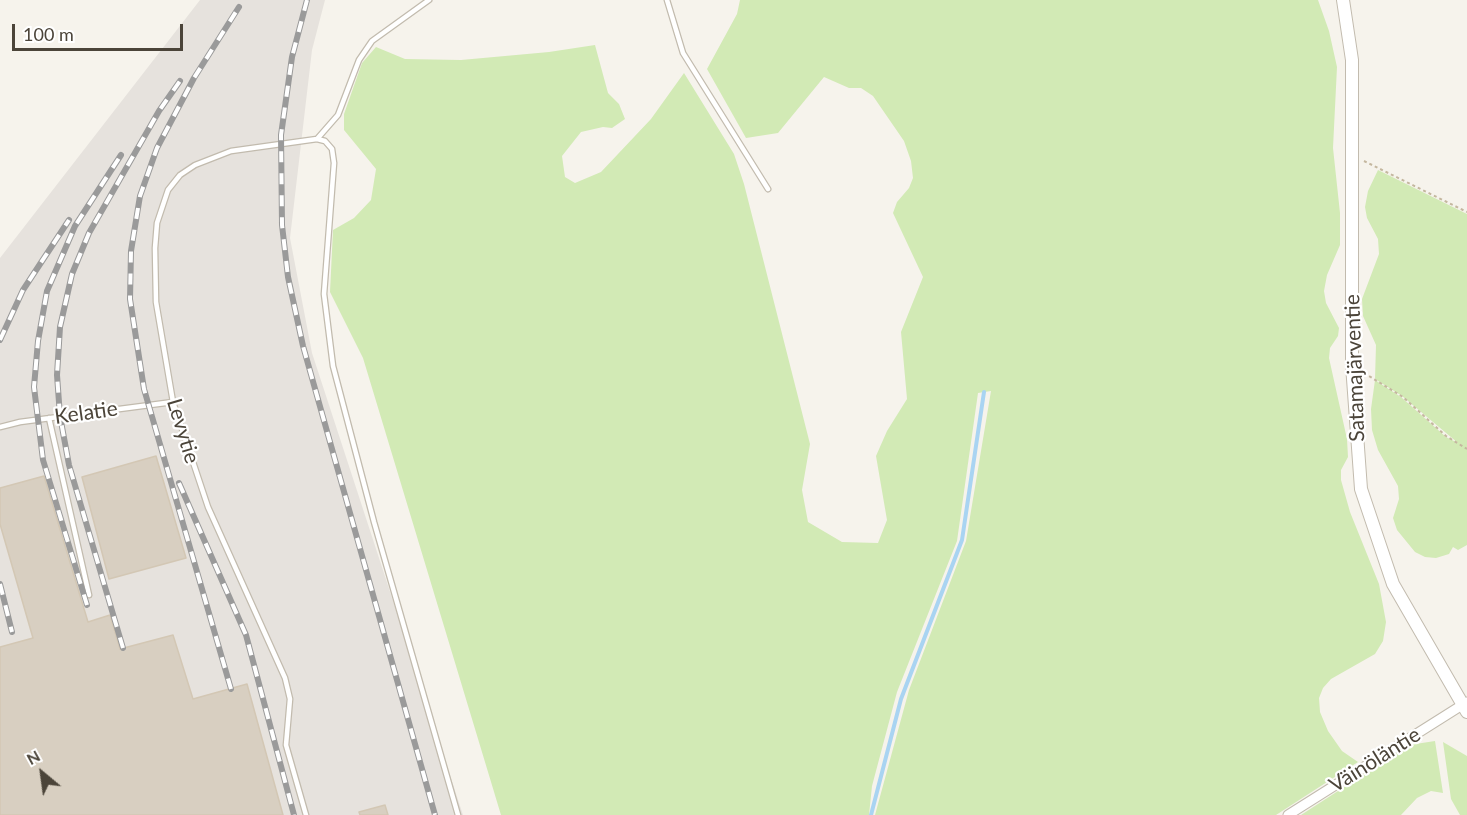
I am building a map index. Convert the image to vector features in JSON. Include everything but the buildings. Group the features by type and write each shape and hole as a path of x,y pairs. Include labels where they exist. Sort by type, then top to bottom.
{"street":[{"name":"Satamajärventie","path":"1343,0 1352,60 1352,365 1361,489 1393,584 1465,707"},
{"name":"Väinöläntie","path":"1288,815 1465,707"}],"lane":[{"path":"429,0 372,40 359,60 338,115 316,139 325,141 332,149 334,163 324,294 333,366 374,522 458,815"},
{"path":"667,0 683,53 768,189"},
{"name":"Levytie","path":"306,815 286,745 290,699 285,678 208,507 173,402 157,313 155,248 157,223 168,190 180,175 215,156 231,151 316,139"},
{"name":"Kelatie","path":"0,428 49,418 173,402"},
{"path":"49,418 88,595"}],"path":[{"path":"1364,161 1467,212"},
{"path":"1352,365 1402,397 1446,436 1467,449"}],"shaded area":[{"path":"200,0 325,0 312,50 290,238 312,353 463,815 0,815 0,258"}],"green space":[{"path":"740,0 1318,0 1329,31 1337,67 1333,148 1340,213 1340,245 1327,275 1324,291 1326,303 1339,328 1338,336 1330,348 1329,358 1347,439 1348,457 1341,470 1341,480 1350,512 1379,584 1386,622 1383,641 1375,654 1331,679 1323,688 1319,698 1320,712 1328,731 1342,751 1358,762 1276,815 875,815 909,690 966,541 991,391 978,393 957,541 897,692 872,786 869,815 501,815 363,358 330,292 333,230 354,218 371,200 376,169 344,130 344,114 362,63 376,47 405,59 461,60 549,52 595,45 608,93 619,104 625,119 612,128 603,127 581,132 562,156 565,177 575,183 601,172 651,119 684,73 734,154 744,184 810,444 802,490 808,522 842,542 878,543 887,520 876,456 887,431 907,399 901,332 923,277 893,213 897,202 909,188 913,178 911,161 904,141 873,96 861,88 849,88 824,77 778,133 746,138 707,69 737,14"},
{"path":"1378,170 1467,214 1467,545 1458,550 1453,547 1449,554 1436,558 1425,557 1415,552 1397,530 1393,518 1399,499 1398,486 1378,450 1372,430 1371,409 1375,380 1401,397 1446,437 1458,443 1402,396 1375,379 1376,345 1363,316 1362,299 1379,254 1378,239 1367,218 1365,207 1368,191"},
{"path":"1435,741 1443,793 1431,791 1417,798 1401,815 1301,815 1409,745"},
{"path":"1443,742 1467,756 1467,815 1460,815 1451,799"}],"waterway":[{"path":"871,815 901,699 962,540 984,392"}],"railway":[{"path":"307,0 292,57 281,135 282,225 288,277 303,346 435,815"},
{"path":"231,689 144,389 130,299 131,251 140,196 157,148 194,78 239,7"},
{"path":"123,648 69,465 60,416 57,375 60,327 72,274 89,233 159,111 180,81"},
{"path":"87,605 43,460 34,387 38,341 47,291 75,226 121,155"},
{"path":"0,340 23,290 69,220"},
{"path":"179,483 246,635 294,815"},
{"path":"0,584 12,632"}]}
